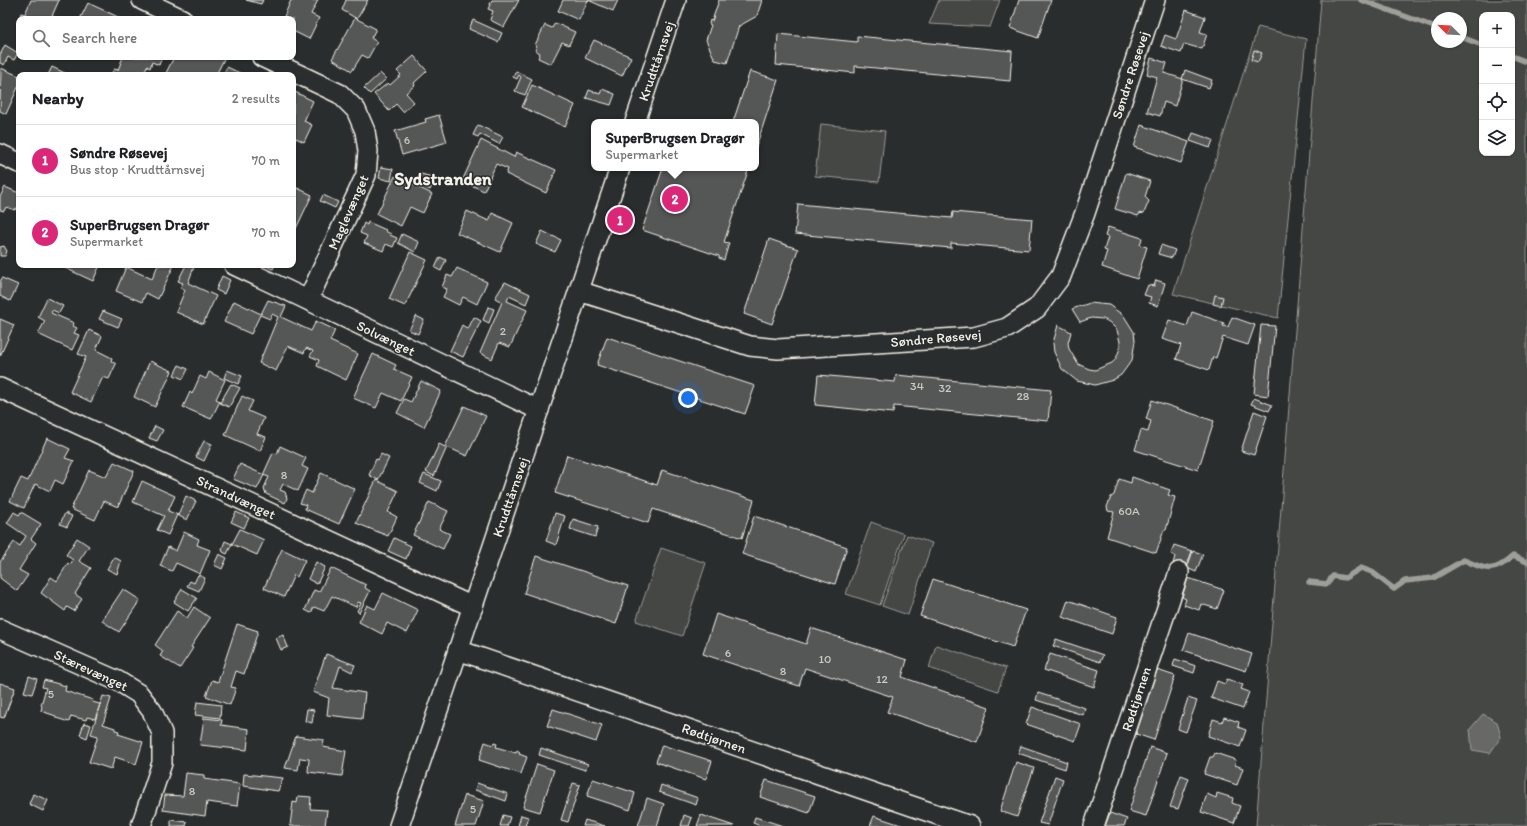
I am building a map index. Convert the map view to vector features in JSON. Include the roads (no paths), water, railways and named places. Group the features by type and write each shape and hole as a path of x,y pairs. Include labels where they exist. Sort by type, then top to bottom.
{"street":[{"path":"142,0 176,16"},
{"name":"Krudttårnsvej","path":"636,119 676,0"},
{"name":"Søndre Røsevej","path":"578,291 750,346 778,349 974,337 1007,328 1037,308 1061,276 1085,213 1155,0"},
{"name":"Maglevænget","path":"268,60 294,72"},
{"name":"Maglevænget","path":"296,73 340,94 356,110 366,131 368,151 366,175 308,300"},
{"path":"0,154 16,162"},
{"name":"Krudttårnsvej","path":"399,826 619,171"},
{"name":"Solvænget","path":"240,268 539,410"},
{"name":"Strandvænget","path":"0,388 473,607"},
{"name":"Rødtjørnen","path":"1094,826 1179,572"},
{"name":"Stærevænget","path":"0,629 118,681 140,694 152,711 162,733 162,763 141,826"},
{"name":"Rødtjørnen","path":"458,650 970,826"}],"waterway":[{"path":"1361,0 1431,26"},
{"path":"1467,39 1479,44"},
{"path":"1515,57 1527,62"},
{"path":"1309,582 1327,584 1333,576 1345,578 1361,568 1372,572 1394,589 1405,581 1433,578 1464,560 1484,568 1495,568 1500,566 1513,556 1527,562"}],"place":[{"name":"SuperBrugsen Dragør","path":"675,199"},
{"name":"Søndre Røsevej","path":"620,220"}],"district":[{"name":"Sydstranden","path":"443,179"}]}
